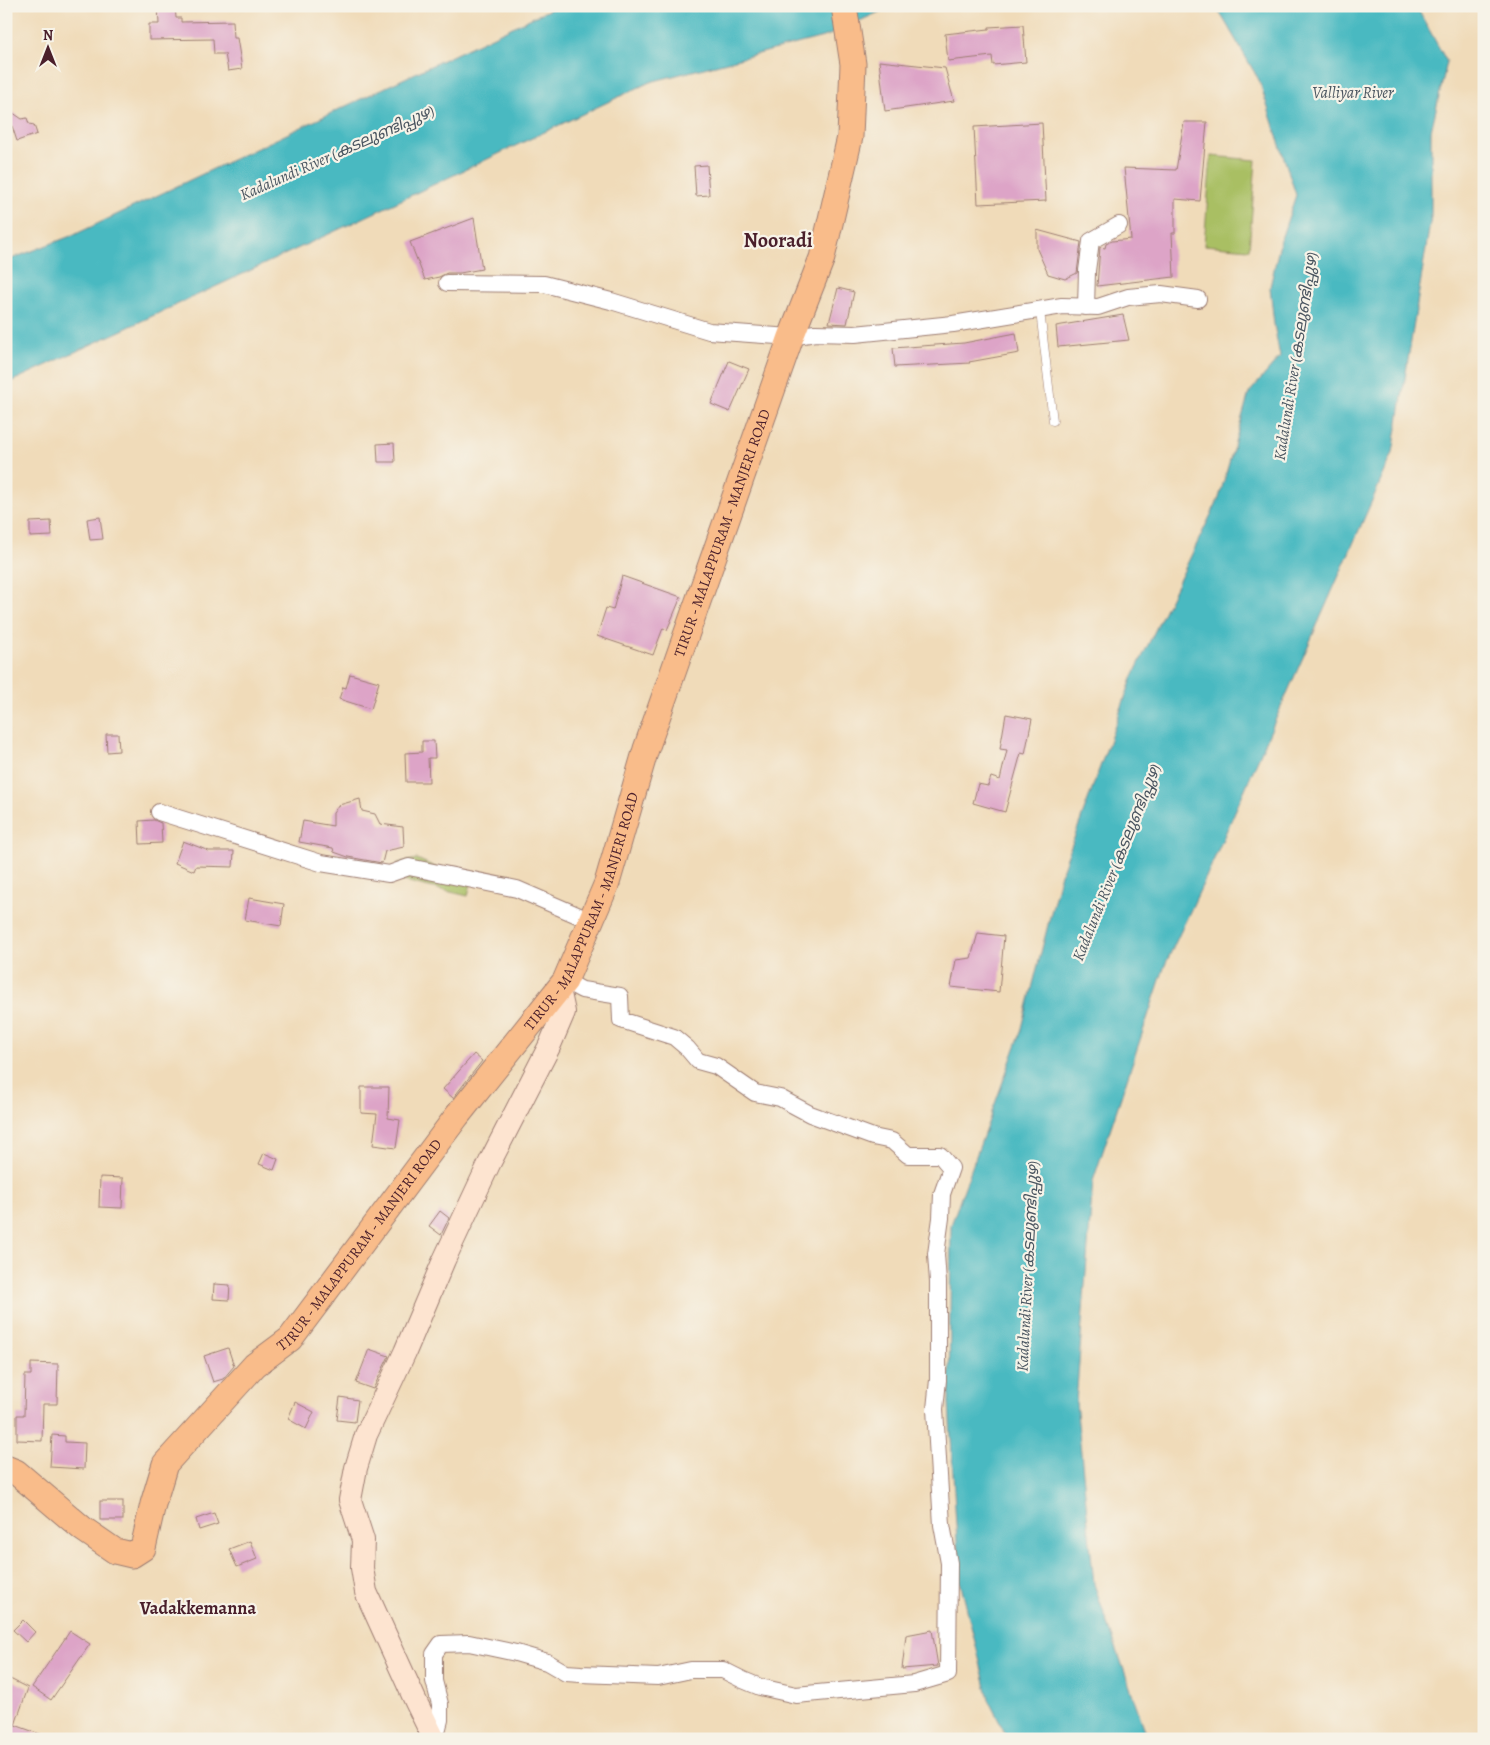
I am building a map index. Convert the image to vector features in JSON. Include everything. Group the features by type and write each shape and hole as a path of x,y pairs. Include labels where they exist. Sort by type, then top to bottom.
{"main road":[{"name":"TIRUR - MALAPPURAM - MANJERI ROAD","path":"6,1468 16,1472 84,1529 115,1551 132,1555 143,1548 165,1464 255,1365 290,1339 457,1116 562,985 607,883 646,749 791,337 822,258 850,137 853,64 844,6"},
{"path":"435,1739 366,1592 362,1568 363,1540 350,1500 356,1468 366,1435 444,1260 490,1162 549,1047 564,1012 562,985"}],"street":[{"path":"1086,307 1087,271 1092,241 1119,225"},
{"path":"447,283 544,284 610,301 709,331 791,337 814,333 855,334 953,324 1062,306 1098,307 1128,297 1161,294 1198,299"},
{"path":"159,812 321,863 389,874 409,867 517,889 591,921"},
{"path":"435,1739 440,1720 440,1704 434,1681 434,1654 441,1644 469,1643 516,1653 547,1662 566,1673 658,1677 691,1670 723,1670 760,1687 796,1695 914,1684 948,1674 949,1563 942,1525 935,1409 938,1380 938,1282 936,1254 942,1218 942,1194 951,1168 940,1155 908,1156 892,1141 873,1137 810,1114 780,1098 755,1093 716,1066 698,1061 674,1037 621,1020 620,996 562,985"}],"lane":[{"path":"1040,310 1053,421"}],"green space":[{"path":"1211,156 1256,160 1249,249 1204,245"},
{"path":"417,859 471,883 468,896 395,879 398,863"}],"water":[{"name":"Kadalundi River (കടലുണ്ടിപ്പുഴ)","path":"557,6 892,6 827,36 650,82 6,384 6,261 76,234"},
{"name":"Valliyar River","path":"1216,6 1416,6 1447,62 1431,131 1431,217 1393,453 1207,875 1165,965 1093,1181 1076,1402 1094,1584 1148,1739 1008,1739 990,1703 959,1577 949,1403 951,1225 1021,1032 1060,877 1133,676 1219,498 1249,393 1280,357 1270,287 1281,239 1296,195 1259,80"}],"building":[{"path":"158,6 175,6 176,18 181,18 181,22 233,21 234,38 237,38 242,69 228,71 225,54 214,54 213,39 149,40 149,24 159,24"},
{"path":"1023,25 1026,62 993,65 992,56 948,61 945,34 989,29 989,27"},
{"path":"879,61 945,68 954,101 885,111"},
{"path":"6,108 22,119 27,118 29,124 34,125 37,134 17,141"},
{"path":"1184,122 1207,122 1200,201 1175,199 1175,233 1172,233 1174,277 1097,286 1100,247 1105,248 1106,244 1112,241 1131,239 1124,168 1176,170"},
{"path":"1042,123 1046,201 978,204 974,127"},
{"path":"707,165 709,195 696,196 694,166"},
{"path":"474,218 482,269 447,273 425,280 410,242"},
{"path":"1037,230 1081,242 1077,273 1065,279 1048,274 1037,249"},
{"path":"838,288 854,292 847,324 829,323"},
{"path":"1123,315 1129,340 1058,347 1056,326"},
{"path":"1016,333 1019,353 970,363 895,367 893,348 964,343"},
{"path":"729,361 749,369 730,412 711,404"},
{"path":"394,443 395,462 378,462 377,444"},
{"path":"100,517 103,539 90,540 87,519"},
{"path":"51,521 52,536 30,537 30,522"},
{"path":"622,576 681,597 667,630 663,628 653,655 597,636 606,608 613,610"},
{"path":"350,674 379,682 371,709 339,699 343,687 346,688"},
{"path":"1006,714 1032,719 1025,754 1021,753 1005,812 973,803 978,784 988,786 991,777 1000,780 1007,750 1000,749"},
{"path":"106,734 118,734 119,751 107,752"},
{"path":"422,741 434,741 435,758 428,758 429,782 406,782 405,753 422,752"},
{"path":"360,799 362,811 375,814 380,824 403,827 404,847 385,851 382,863 348,857 334,852 333,848 299,842 303,821 333,826 333,813 339,805"},
{"path":"154,820 161,823 162,843 140,844 139,821"},
{"path":"183,841 209,851 234,851 233,867 196,866 194,871 175,863"},
{"path":"249,898 284,904 281,926 245,920"},
{"path":"978,933 1004,936 999,992 951,987 956,960 971,958"},
{"path":"474,1054 482,1061 453,1098 443,1089"},
{"path":"361,1087 389,1087 388,1118 400,1120 396,1148 373,1145 377,1114 361,1113"},
{"path":"264,1153 278,1159 274,1170 259,1164"},
{"path":"100,1177 123,1178 122,1208 99,1207"},
{"path":"440,1211 449,1218 441,1235 429,1226"},
{"path":"214,1284 230,1285 229,1300 213,1299"},
{"path":"228,1348 234,1366 223,1379 213,1382 204,1356"},
{"path":"369,1349 389,1356 373,1389 356,1383"},
{"path":"31,1363 58,1364 57,1404 43,1404 42,1441 17,1440 17,1415 24,1415 25,1375 31,1375"},
{"path":"340,1397 358,1400 355,1422 337,1420"},
{"path":"295,1402 314,1412 306,1429 288,1419"},
{"path":"52,1435 65,1436 65,1442 85,1443 84,1469 50,1467"},
{"path":"100,1501 123,1501 123,1520 100,1520"},
{"path":"214,1513 218,1524 199,1530 196,1519"},
{"path":"250,1541 257,1559 237,1567 229,1549"},
{"path":"23,1620 35,1632 26,1642 13,1630"},
{"path":"932,1630 938,1666 902,1669 906,1635"},
{"path":"70,1631 90,1644 51,1700 32,1687"},
{"path":"6,1677 28,1688 15,1725 48,1737 48,1739 6,1739"}],"district":[{"name":"Nooradi","path":"778,240"},
{"name":"Vadakkemanna","path":"198,1608"}]}
